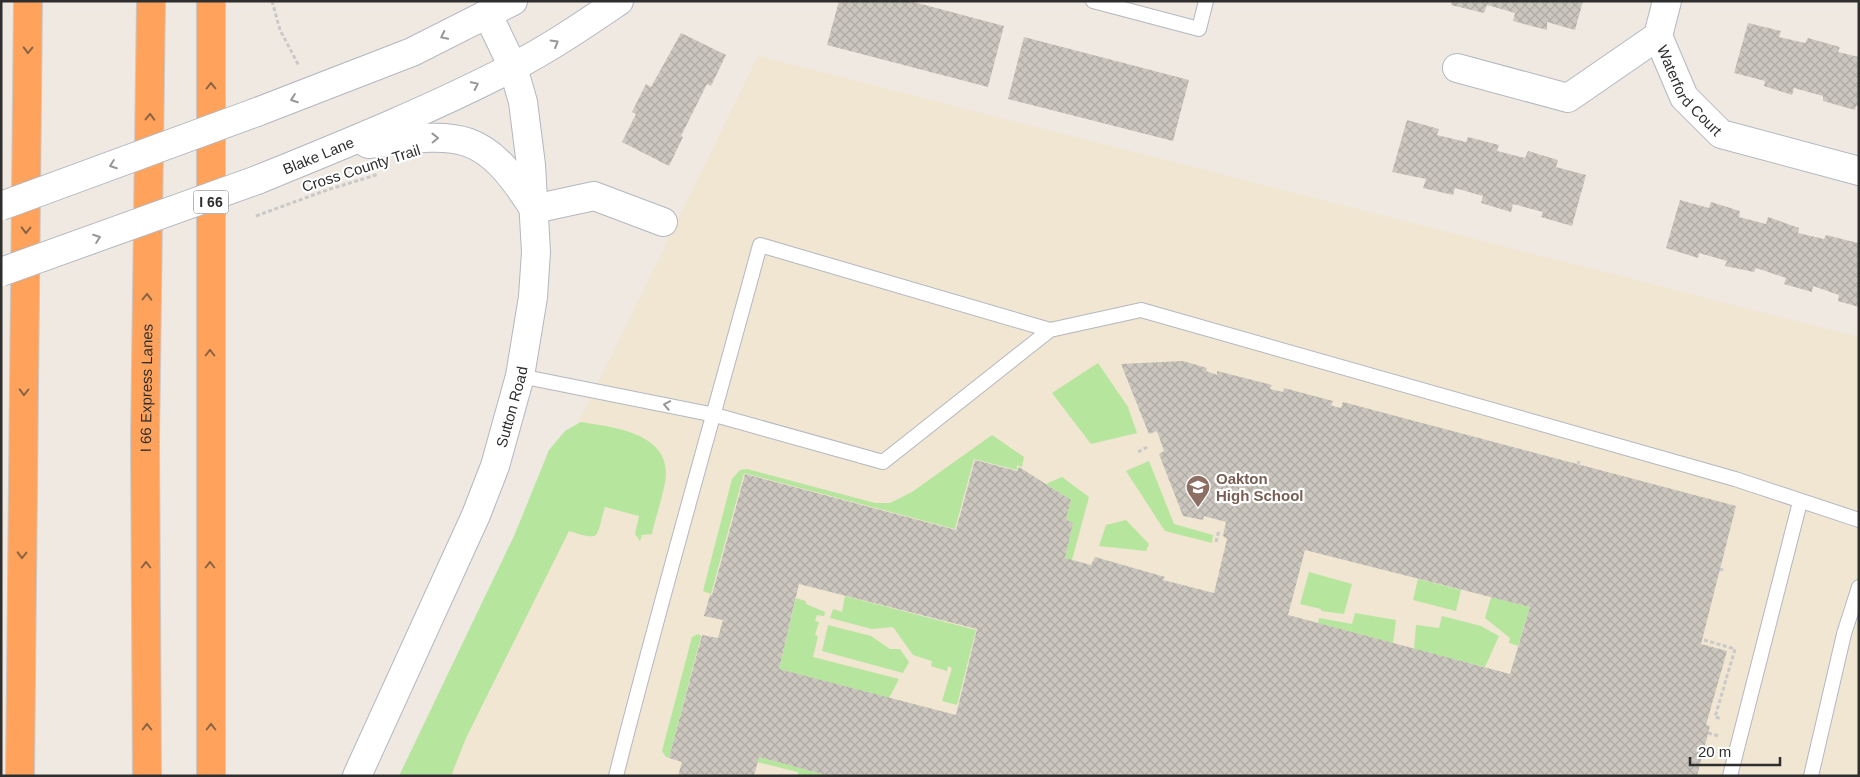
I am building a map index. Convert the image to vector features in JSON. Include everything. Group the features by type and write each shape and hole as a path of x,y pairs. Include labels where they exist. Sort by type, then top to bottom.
{"highway":[{"path":"20,776 28,1"},
{"name":"I 66 Express Lanes","path":"147,776 145,440 152,1"},
{"name":"I 66","path":"211,1 211,776"}],"street":[{"path":"1,206 257,112 412,52 513,1"},
{"name":"Blake Lane","path":"1,272 257,180 409,117 513,67 556,42 619,1"},
{"path":"1658,36 1667,1"},
{"name":"Sutton Road","path":"357,776 367,750 476,515 495,466 520,376 533,297 536,252 527,126 513,67 488,15"},
{"name":"Waterford Court","path":"1456,68 1568,98 1658,36 1684,97 1720,134 1859,171"},
{"path":"335,148 405,140 458,138 482,146 499,160 515,179 534,209 594,196 663,222"}],"lane":[{"path":"1093,1 1199,29 1206,1"},
{"path":"616,776 670,566 715,415 760,245 1050,330"},
{"path":"520,376 715,415 883,462 1050,330 1141,310 1735,479 1859,520"},
{"path":"1730,776 1800,502"},
{"path":"1811,776 1844,634 1859,586"}],"path":[{"path":"272,1 280,30 300,68"},
{"name":"Cross County Trail","path":"256,216 327,190 381,174"},
{"path":"1138,452 1149,446"},
{"path":"1216,542 1220,530"},
{"path":"1704,640 1735,649"},
{"path":"1708,733 1719,736"}],"shaded area":[{"name":"Oakton High School","path":"758,56 1859,337 1859,776 415,776 453,679"}],"green space":[{"path":"1098,363 1128,407 1137,433 1091,444 1052,393"},
{"path":"581,422 607,426 635,434 657,448 664,459 666,473 664,487 652,534 642,535 640,541 635,534 639,516 605,507 598,531 593,536 569,531 466,738 451,776 399,776 514,536 549,450 565,431"},
{"path":"992,435 1024,457 1022,467 1017,465 1017,470 974,459 955,529 744,473 711,594 703,591 732,479 740,470 747,469 875,503 890,503 912,492"},
{"path":"1149,461 1174,524 1213,535 1212,543 1165,531 1126,471"},
{"path":"1062,477 1089,497 1072,560 1065,558 1073,523 1066,519 1071,500 1046,484"},
{"path":"1126,520 1149,544 1146,551 1099,546 1106,525"},
{"path":"1309,572 1352,584 1344,614 1321,611 1321,609 1300,604"},
{"path":"1418,579 1461,590 1456,611 1413,600"},
{"path":"845,596 976,630 957,705 942,701 952,668 948,666 947,671 931,666 932,661 913,655 893,627 872,629 830,618 833,609 842,612"},
{"path":"1491,597 1530,607 1518,646 1509,643 1510,638 1485,618"},
{"path":"796,598 806,601 806,604 825,612 824,616 817,615 815,621 819,622 815,635 818,636 813,657 899,679 889,698 779,669"},
{"path":"1355,613 1396,620 1393,643 1318,623 1319,618 1352,624"},
{"path":"1442,616 1481,626 1499,636 1485,667 1414,649 1416,625 1439,628"},
{"path":"828,625 871,636 890,649 900,649 909,662 903,673 822,651"},
{"path":"698,634 701,636 669,758 662,751 692,637"},
{"path":"759,757 831,776 798,776 798,772 757,762"}],"building":[{"path":"839,1 910,1 1004,26 988,87 827,45"},
{"path":"1452,1 1583,1 1575,30 1547,22 1547,30 1513,21 1515,13 1487,5 1484,13 1451,5"},
{"path":"1748,23 1781,31 1779,37 1805,43 1808,38 1840,47 1838,52 1859,57 1859,106 1856,106 1855,110 1823,101 1823,96 1794,88 1792,95 1764,86 1765,81 1734,73"},
{"path":"681,33 726,55 711,86 707,84 681,136 683,137 669,166 622,142 636,114 632,112 646,84 651,87"},
{"path":"1024,37 1189,80 1173,141 1008,99"},
{"path":"1407,120 1439,129 1437,135 1466,142 1468,137 1499,145 1497,151 1525,158 1528,151 1558,160 1556,167 1586,175 1572,226 1541,217 1543,212 1513,204 1511,212 1481,203 1483,196 1455,188 1453,195 1423,188 1426,179 1392,172"},
{"path":"1680,200 1709,208 1711,202 1740,211 1739,217 1766,224 1768,217 1799,228 1798,233 1824,239 1826,235 1858,243 1859,307 1838,301 1839,295 1813,286 1812,292 1784,284 1786,278 1756,268 1754,272 1725,266 1727,261 1699,253 1698,258 1666,248"},
{"path":"1183,361 1207,368 1206,371 1217,375 1217,371 1272,385 1270,389 1283,392 1284,388 1333,401 1331,405 1336,407 1341,408 1343,402 1736,506 1701,644 1727,651 1706,725 1710,726 1697,776 830,776 759,757 754,776 678,776 682,762 669,758 702,635 718,638 723,620 704,616 710,595 712,595 745,474 956,530 975,460 1017,471 1019,467 1071,500 1066,519 1073,523 1065,558 1091,565 1095,557 1165,577 1163,580 1214,593 1227,539 1223,536 1226,522 1204,516 1203,520 1183,516 1159,454 1164,451 1157,431 1149,434 1121,364","holes":["1305,550 1530,607 1510,674 1288,615","799,584 977,629 956,715 779,669"]}],"place":[{"name":"Oakton High School","path":"1198,508"}]}
